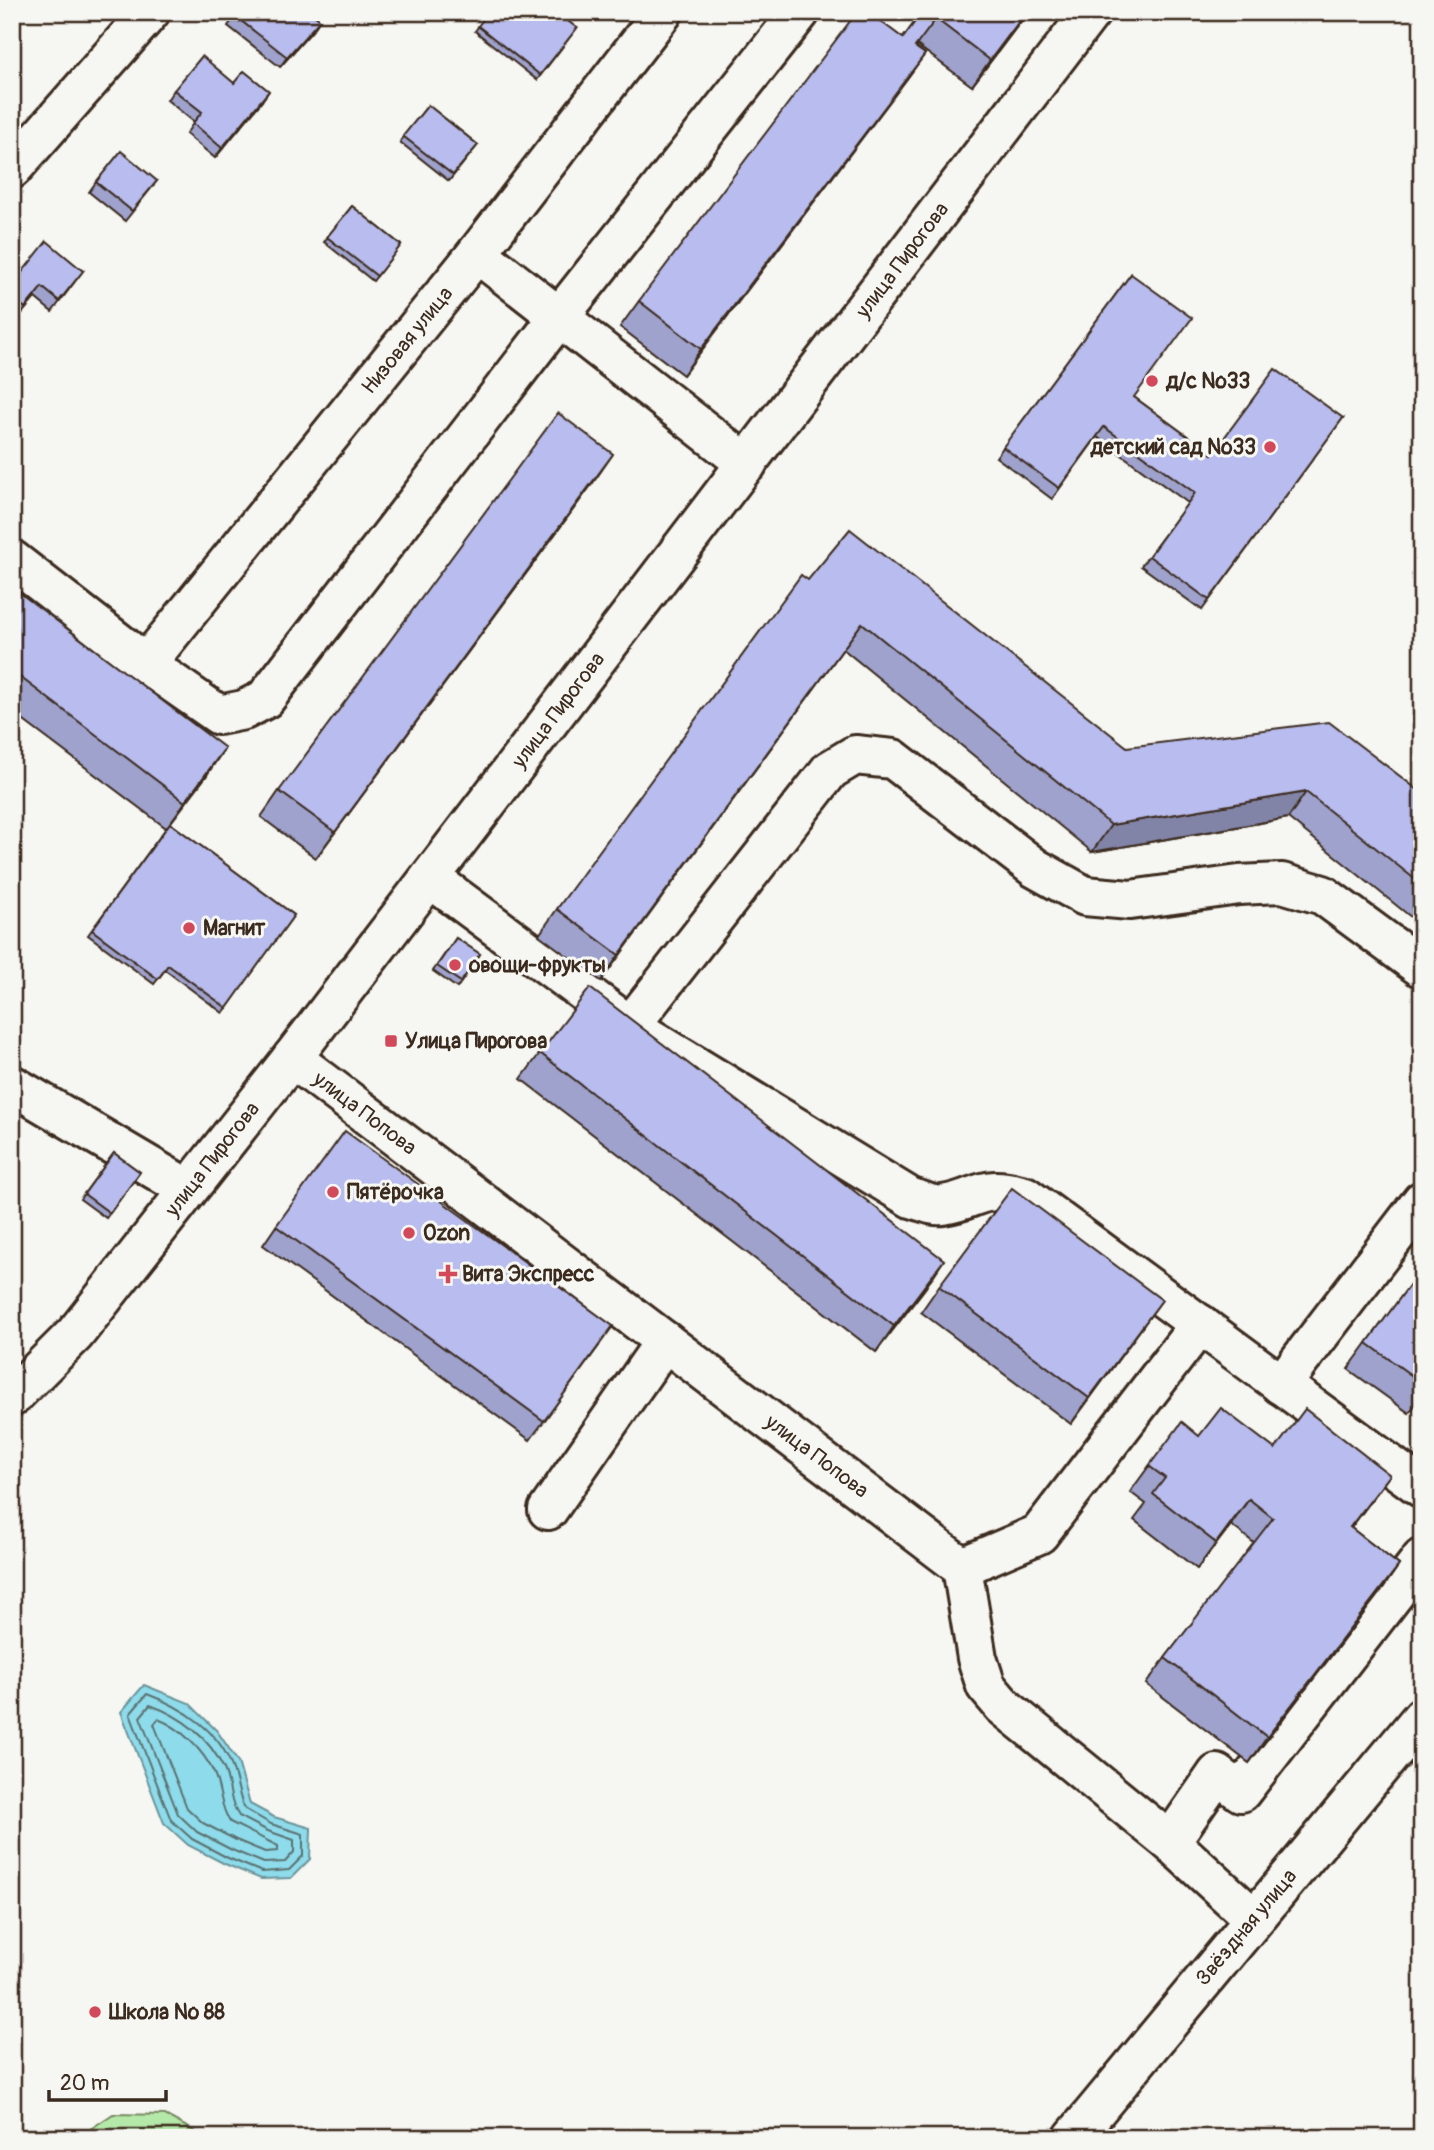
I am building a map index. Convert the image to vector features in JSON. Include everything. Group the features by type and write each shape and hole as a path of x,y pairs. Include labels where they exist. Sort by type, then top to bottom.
{"street":[{"path":"12,169 150,12"},
{"name":"Низовая улица","path":"146,664 477,253 663,12"},
{"path":"12,560 146,664 219,715 244,710 265,699 559,317 800,12"},
{"name":"улица Пирогова","path":"12,1397 75,1334 292,1058 1091,12"},
{"path":"477,253 747,464"},
{"path":"630,1026 831,770 855,755 893,759 1035,868 1085,896 1130,900 1239,885 1282,883 1323,895 1422,968"},
{"path":"430,878 630,1026 911,1198 941,1206 980,1191 1004,1190 1025,1196 1422,1488"},
{"name":"улица Попова","path":"292,1058 962,1567"},
{"path":"12,1085 188,1189"},
{"path":"1281,1385 1422,1201"},
{"path":"1200,1324 1039,1534 962,1567 977,1658 986,1686 1003,1706 1170,1842 1252,1918"},
{"path":"548,1510 665,1341"},
{"path":"1170,1842 1217,1774 1241,1792 1422,1558"},
{"name":"Звёздная улица","path":"1073,2138 1252,1918 1422,1717"}],"green space":[{"path":"113,2114 165,2115 207,2138 77,2138"}],"water":[{"path":"144,1685 189,1703 217,1731 238,1762 250,1804 274,1817 311,1828 310,1859 291,1878 261,1879 225,1864 188,1845 164,1823 121,1712"}],"building":[{"path":"238,12 311,12 320,20 287,57 235,16"},
{"path":"489,12 556,12 577,28 540,75 478,26"},
{"path":"857,12 868,12 903,38 922,12 1026,12 990,60 936,19 915,47 925,54 701,349 639,301"},
{"path":"202,56 234,83 244,71 269,91 222,148 193,123 202,112 174,90"},
{"path":"428,105 478,145 453,175 403,136"},
{"path":"121,151 157,181 132,211 96,182"},
{"path":"352,206 401,245 377,276 327,237"},
{"path":"47,241 83,271 59,301 42,287 25,308 12,297 12,285"},
{"name":"детский сад №33","path":"1131,274 1192,318 1134,397 1212,454 1275,369 1343,418 1209,600 1149,556 1195,493 1104,427 1059,488 1003,447"},
{"path":"558,413 613,454 335,832 279,791"},
{"path":"850,529 1127,747 1329,722 1422,793 1422,885 1306,792 1111,825 862,623 619,955 557,909 801,575 808,580"},
{"path":"12,587 225,748 185,802 12,671"},
{"name":"Магнит","path":"170,823 294,915 227,1008 168,965 158,979 92,930"},
{"name":"овощи-фрукты","path":"456,938 480,954 461,982 437,966"},
{"path":"590,988 944,1260 894,1326 540,1053"},
{"path":"345,1131 613,1326 544,1421 276,1226"},
{"path":"114,1153 140,1172 110,1213 84,1194"},
{"path":"1012,1188 1162,1300 1089,1398 939,1286"},
{"path":"1422,1268 1422,1383 1367,1343"},
{"path":"1221,1408 1275,1449 1305,1409 1390,1475 1350,1527 1399,1565 1267,1737 1165,1658 1273,1518 1249,1499 1216,1543 1153,1494 1165,1478 1149,1466 1182,1422 1199,1436"}],"place":[{"name":"д/с №33","path":"1152,381"},
{"name":"детский сад №33","path":"1270,447"},
{"name":"Магнит","path":"189,928"},
{"name":"овощи-фрукты","path":"455,965"},
{"name":"Улица Пирогова","path":"391,1041"},
{"name":"Пятёрочка","path":"333,1192"},
{"name":"Ozon","path":"409,1233"},
{"name":"Вита Экспресс","path":"448,1274"},
{"name":"Школа № 88","path":"95,2012"}]}
